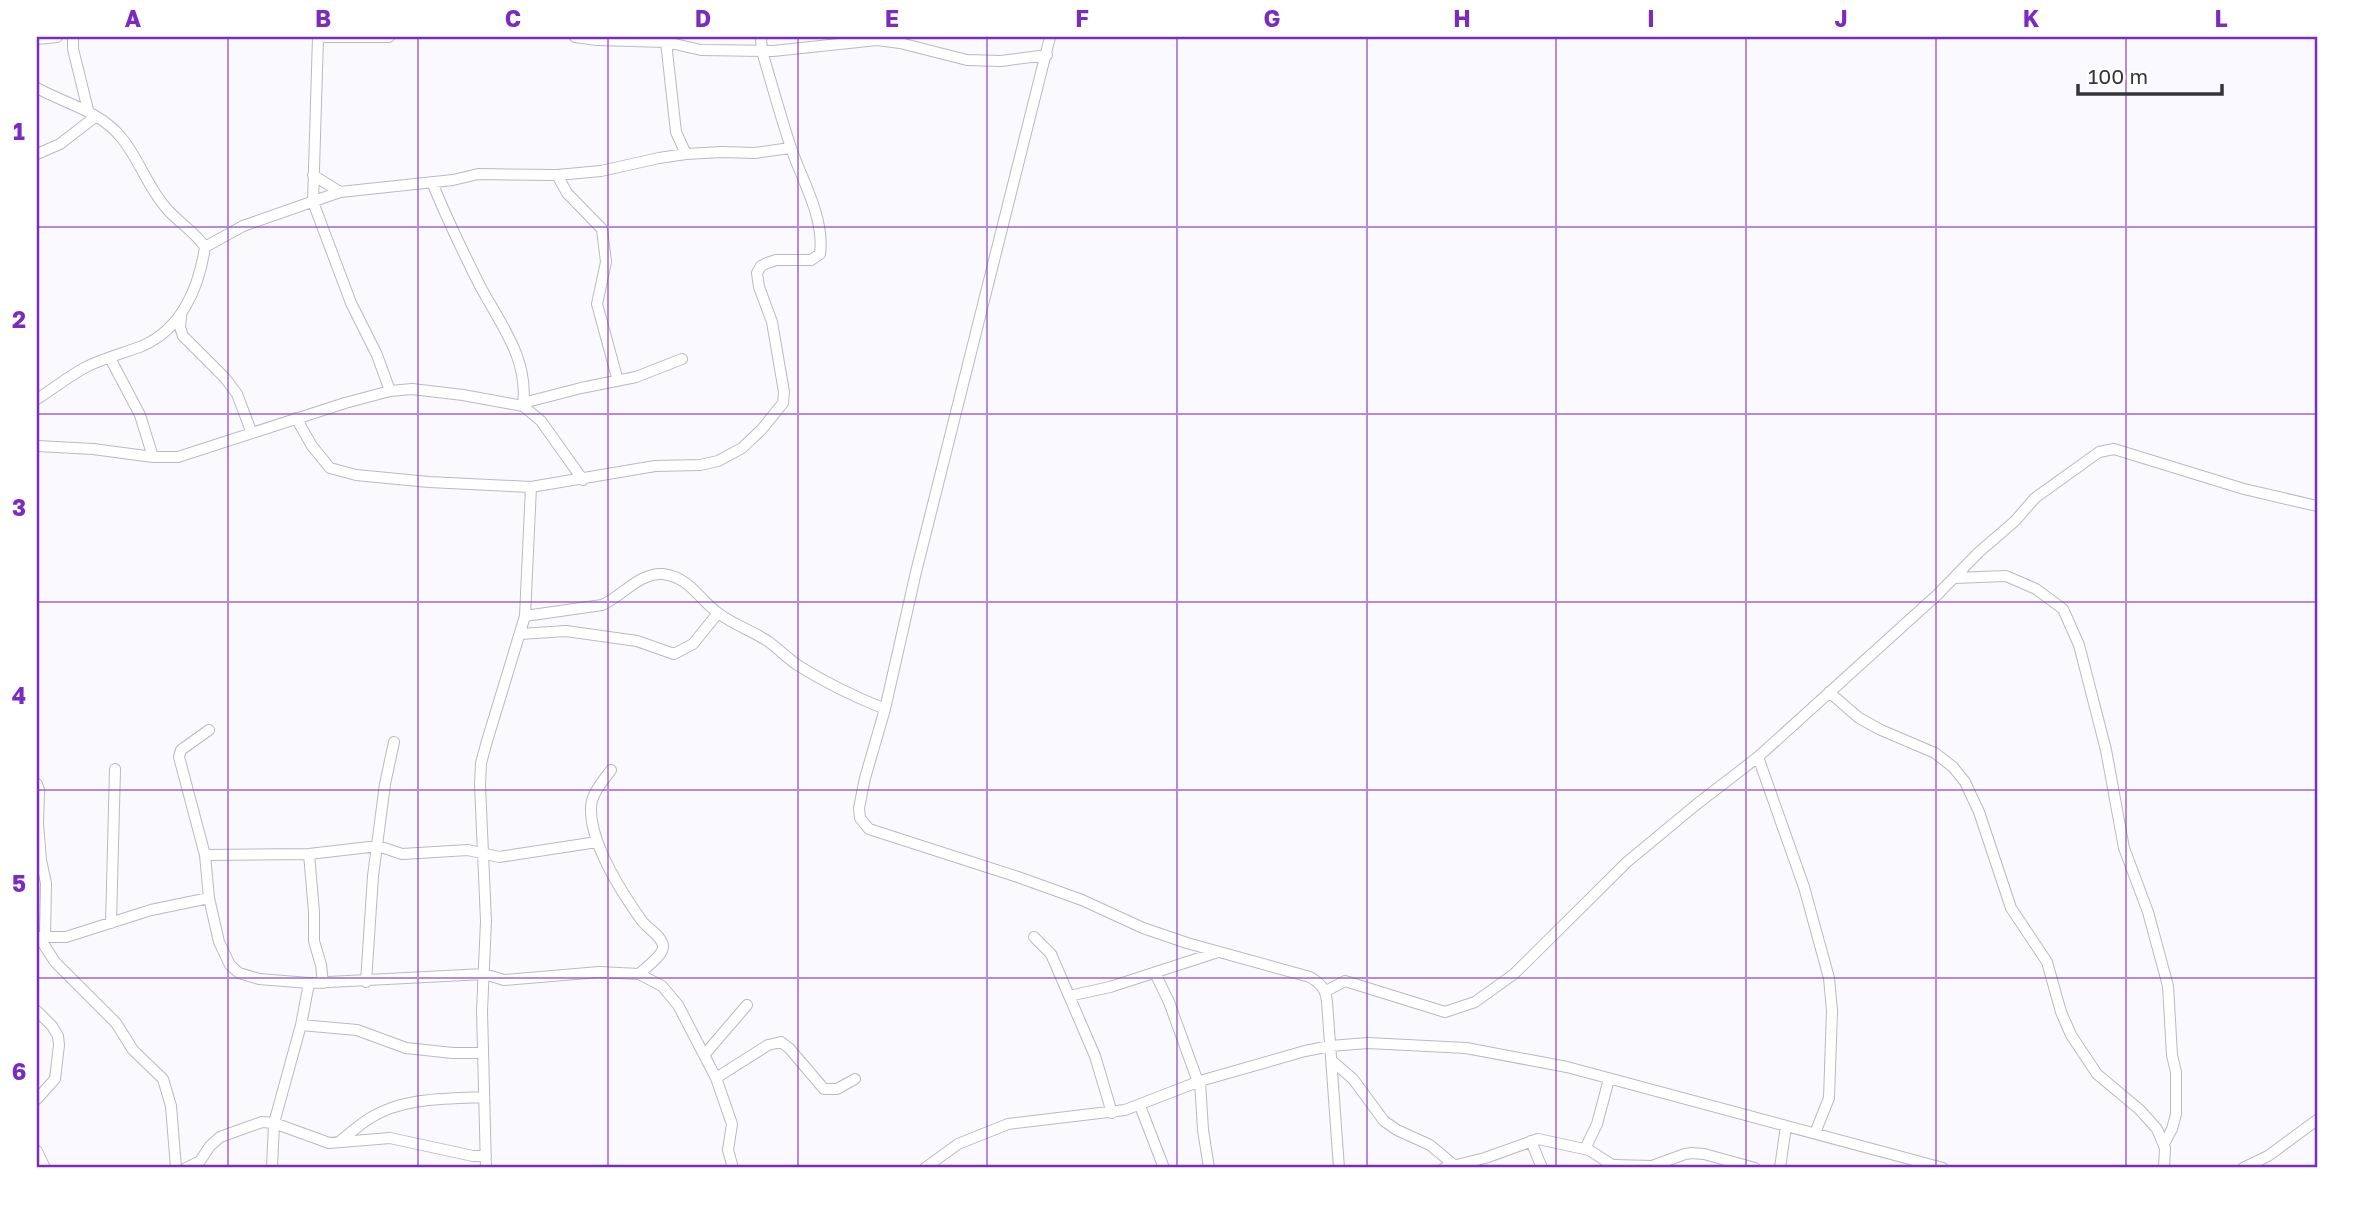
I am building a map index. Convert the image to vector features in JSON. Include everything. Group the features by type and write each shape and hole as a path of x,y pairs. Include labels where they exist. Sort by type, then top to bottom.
{"street":[{"path":"37,39 57,37"},
{"path":"72,37 73,50 92,114"},
{"path":"389,37 318,37 313,202 351,303 377,355 390,391"},
{"path":"575,37 666,42 701,50 762,51 877,40 967,60 1002,61 1047,55"},
{"path":"296,418 312,446 330,468 356,475 417,481 531,488 655,466 700,465 718,461 742,448 783,403 784,392 775,335 757,273 761,266 776,260 811,260 820,254 821,242 809,194 790,148 762,51 761,37"},
{"path":"1051,37 976,329 885,709 865,778 859,808 860,818 869,829 1082,900 1143,928 1310,976 1321,983 1326,991 1339,1168"},
{"path":"666,42 676,132 686,154"},
{"path":"37,88 92,114 119,134 167,209 195,232 205,247 202,267 181,317 180,327 183,336 237,394 251,431"},
{"path":"37,154 60,144 92,114"},
{"path":"205,247 229,231 340,191 432,182 478,174 557,175 601,171 686,154 755,153 790,148"},
{"path":"313,175 340,191"},
{"path":"557,175 567,193 602,229 606,262 597,304 618,381"},
{"path":"432,182 477,278 513,345 523,373 523,405 541,421 583,480"},
{"path":"37,399 86,367 145,345 181,317"},
{"path":"110,358 140,415 153,457"},
{"path":"37,446 178,457 251,431 390,391 412,389 523,405 649,374 682,359"},
{"path":"1326,991 1345,981 1445,1012 1475,1002 1514,975 1627,862 1696,804 1758,758 2015,521 2035,498 2099,452 2114,449 2244,489 2317,506"},
{"path":"486,1168 483,1053 486,921 481,763 525,616 531,488"},
{"path":"525,616 602,605 612,601 637,581 660,574 677,578 688,583 718,613 770,643 809,671 850,694 885,709"},
{"path":"1954,578 2006,576 2036,589 2063,609 2079,645 2106,750 2124,848 2148,912 2168,986 2176,1072 2176,1114 2164,1144"},
{"path":"520,634 566,631 637,641 674,654 692,645 718,613"},
{"path":"1829,692 1859,718 1935,753 1965,782 1979,812 2011,908 2047,962 2061,1012 2071,1035 2097,1074 2140,1110 2157,1129 2164,1144 2164,1168"},
{"path":"209,730 181,750 179,755 205,855 209,898 219,942 230,965 249,977 309,983 484,974 504,980 599,972 639,975 662,986 671,996 705,1054 732,1124 727,1150 733,1168"},
{"path":"366,982 373,876 385,784 394,742"},
{"path":"1758,758 1804,887 1829,978 1832,1012 1829,1098 1815,1133"},
{"path":"111,923 115,769"},
{"path":"611,771 593,799 591,808 597,842 615,878 639,916 663,944 662,950 639,975"},
{"path":"37,784 40,848 46,883 40,938 55,962 116,1023 133,1050 163,1079 171,1106 176,1168"},
{"path":"205,855 309,854 378,846 402,854 473,850 492,857 597,842"},
{"path":"309,854 314,941 323,983"},
{"path":"40,938 66,937 151,910 209,898"},
{"path":"1034,937 1050,950 1095,1056 1112,1113"},
{"path":"1069,996 1155,973 1218,951"},
{"path":"1155,973 1169,1002 1199,1082 1209,1168"},
{"path":"272,1168 274,1123 301,1025 309,983"},
{"path":"705,1054 747,1005"},
{"path":"37,1011 52,1026 58,1036 59,1045 55,1079 37,1099"},
{"path":"301,1025 337,1026 357,1030 406,1048 453,1054 483,1053"},
{"path":"716,1078 768,1045 781,1042 824,1089 837,1089 855,1079"},
{"path":"925,1168 958,1144 1008,1124 1052,1117 1112,1113 1140,1106 1199,1082 1330,1046 1367,1043 1466,1048 1567,1067 1943,1168"},
{"path":"1331,1060 1353,1079 1384,1121 1430,1145 1449,1167 1485,1158 1531,1140 1550,1141 1585,1149 1616,1167 1643,1167 1692,1153 1755,1168"},
{"path":"1585,1149 1597,1124 1609,1079"},
{"path":"338,1143 371,1117 402,1104 484,1097"},
{"path":"1140,1106 1164,1168"},
{"path":"2244,1168 2268,1156 2317,1120"},
{"path":"186,1168 200,1161 220,1137 262,1122 274,1123 319,1141 338,1143 390,1138 473,1156 486,1156"},
{"path":"1780,1168 1786,1126"},
{"path":"1531,1140 1542,1168"},
{"path":"37,1151 45,1168"}]}
